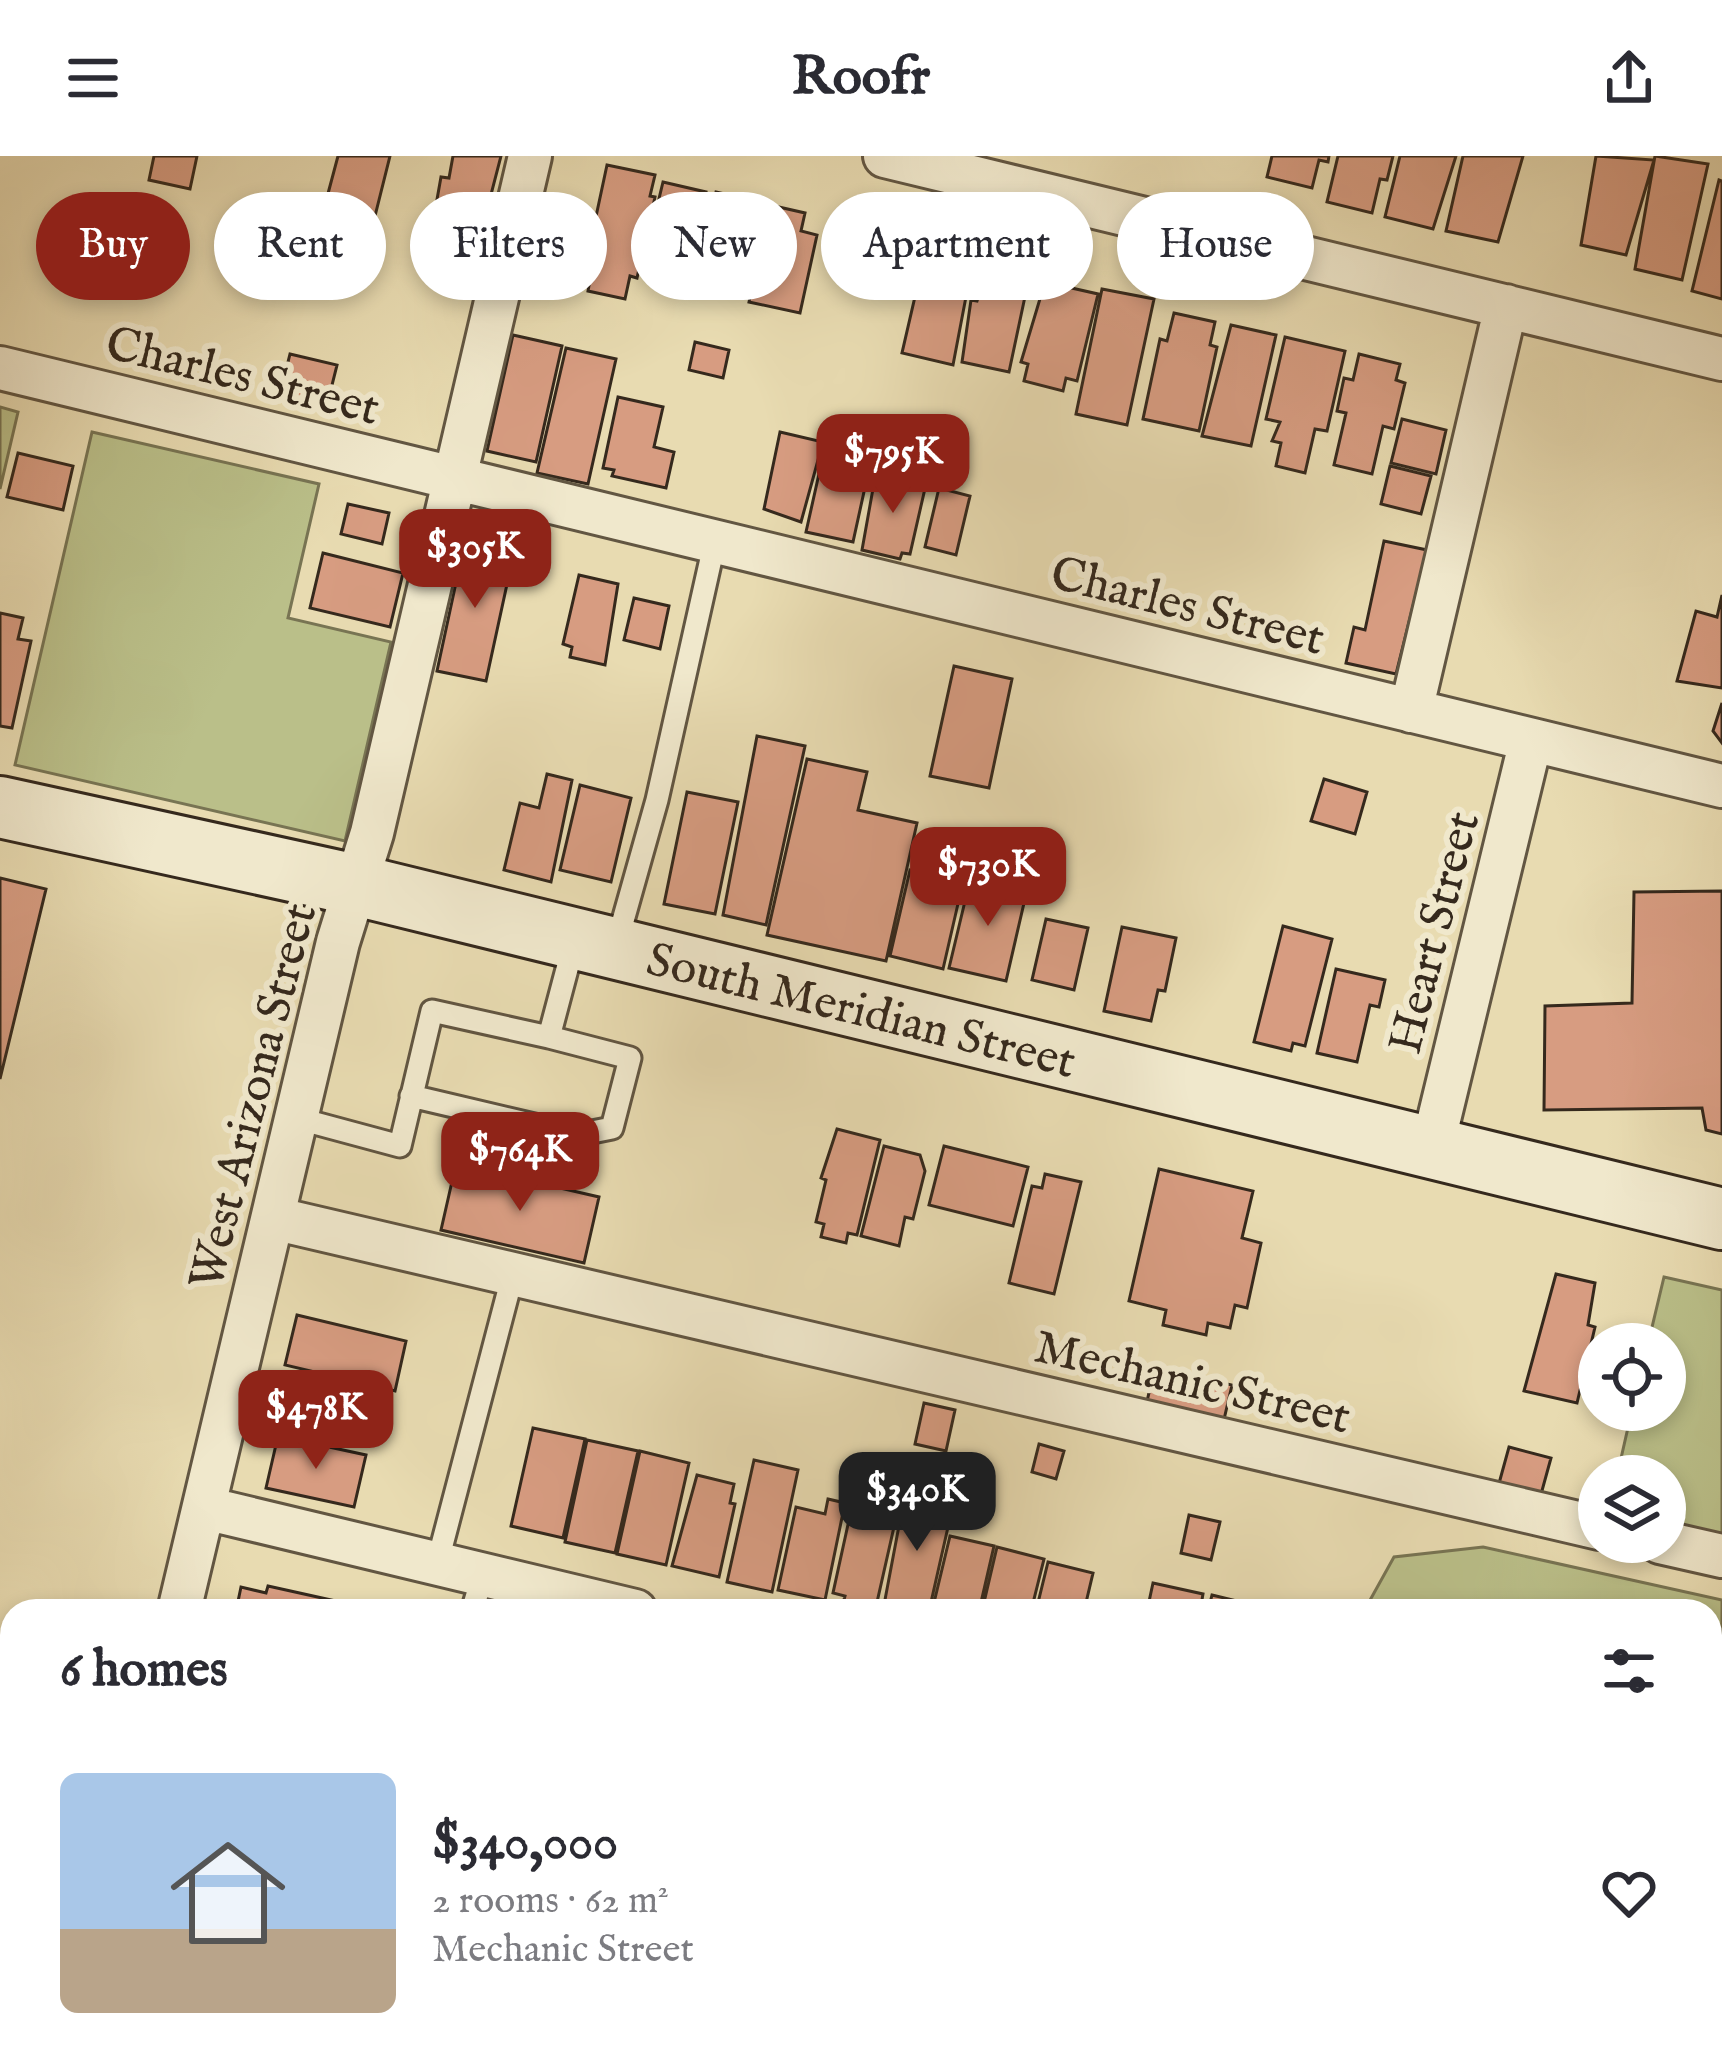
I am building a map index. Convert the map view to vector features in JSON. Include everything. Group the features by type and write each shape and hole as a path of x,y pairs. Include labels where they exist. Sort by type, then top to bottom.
{"main road":[{"name":"South Meridian Street","path":"0,807 356,885 1722,1219"}],"street":[{"name":"West Arizona Street","path":"182,1599 530,156"},
{"path":"885,156 1722,359"},
{"path":"1411,711 1506,307"},
{"name":"Charles Street","path":"0,368 1722,786"},
{"name":"Heart Street","path":"1432,1148 1531,740"},
{"name":"Mechanic Street","path":"273,1218 1578,1523"},
{"path":"205,1508 437,1564 478,1593 530,1599"},
{"path":"1686,1548 1722,1556"}],"lane":[{"path":"549,1037 657,800 715,541"},
{"path":"296,1118 400,1146 411,1096 432,1011 630,1058 611,1128 577,1136 411,1096"},
{"path":"437,1564 513,1274"}],"green space":[{"path":"0,407 18,412 0,489"},
{"path":"92,432 319,484 288,618 391,642 345,841 15,765"},
{"path":"1664,1277 1722,1290 1722,1542 1686,1533 1686,1455 1622,1455 1627,1431 1686,1431 1686,1323 1653,1323"},
{"path":"1483,1547 1717,1599 1371,1599 1394,1557"}],"building":[{"path":"154,156 197,156 190,189 149,180"},
{"path":"338,156 390,156 381,192 328,192"},
{"path":"453,156 501,156 492,192 438,192 441,177 449,178"},
{"path":"1272,156 1329,156 1328,162 1319,160 1312,188 1267,177"},
{"path":"1338,156 1393,156 1387,180 1380,179 1372,213 1327,202"},
{"path":"1400,156 1456,156 1433,229 1385,217"},
{"path":"1463,156 1523,156 1498,242 1446,231"},
{"path":"1596,156 1654,160 1626,255 1581,245"},
{"path":"1655,156 1708,164 1682,280 1635,269"},
{"path":"607,165 655,175 651,192 631,192 631,276 625,299 607,295 607,192 601,192"},
{"path":"1722,181 1722,299 1692,291"},
{"path":"663,182 706,192 661,192"},
{"path":"797,211 805,213 801,231 817,235 800,313 749,302 797,300"},
{"path":"1102,289 1117,292 1117,300 1154,300 1127,425 1076,414"},
{"path":"1093,293 1098,294 1077,381 1066,378 1063,391 1024,381 1028,364 1021,362 1040,300 1093,300"},
{"path":"914,300 965,300 953,365 902,353"},
{"path":"971,300 1024,300 1009,372 962,362"},
{"path":"1174,313 1215,322 1210,345 1217,347 1199,431 1143,419 1160,339 1167,341"},
{"path":"1231,325 1276,335 1251,446 1202,436"},
{"path":"513,335 562,346 536,462 487,451"},
{"path":"1285,337 1345,351 1327,431 1315,429 1305,473 1276,466 1281,443 1272,441 1280,422 1266,419"},
{"path":"695,342 729,350 723,378 689,370"},
{"path":"566,348 616,359 588,484 537,473"},
{"path":"290,354 337,365 326,409 279,398"},
{"path":"1359,354 1400,364 1396,380 1405,383 1394,429 1383,426 1372,474 1334,465 1346,413 1337,411 1344,378 1353,380"},
{"path":"618,397 663,407 654,447 674,452 666,488 612,476 614,470 603,468"},
{"path":"1402,419 1446,430 1436,474 1391,463"},
{"path":"780,432 823,442 801,522 764,509"},
{"path":"18,453 73,466 63,510 7,497"},
{"path":"823,456 848,461 846,473 867,478 853,542 806,532"},
{"path":"1390,466 1431,476 1421,514 1381,504"},
{"path":"876,472 926,484 910,554 902,553 900,559 862,550"},
{"path":"939,488 970,496 956,555 925,547"},
{"path":"348,504 389,513 382,544 341,534"},
{"path":"465,541 514,552 486,681 437,671"},
{"path":"1384,541 1427,550 1396,674 1346,663 1354,627 1365,630"},
{"path":"323,553 403,573 390,627 310,608"},
{"path":"579,575 618,584 605,665 570,657 572,647 563,644"},
{"path":"1722,595 1722,688 1677,681 1696,611 1717,617"},
{"path":"634,598 669,606 660,649 624,640"},
{"path":"0,613 23,618 18,639 31,641 12,728 0,726"},
{"path":"954,666 1012,679 989,788 930,776"},
{"path":"1722,703 1722,743 1713,731"},
{"path":"757,736 805,746 766,925 723,915"},
{"path":"807,759 867,772 858,810 917,823 886,961 767,935"},
{"path":"547,774 572,780 551,882 504,870 520,803 539,808"},
{"path":"1324,779 1367,792 1355,834 1311,821"},
{"path":"580,785 631,798 611,882 560,870"},
{"path":"687,792 738,802 715,914 664,904"},
{"path":"910,870 963,882 943,969 890,956"},
{"path":"971,876 1027,890 1006,981 949,968"},
{"path":"0,878 46,889 0,1079"},
{"path":"1722,891 1722,1134 1706,1130 1702,1108 1544,1110 1545,1006 1632,1003 1634,892"},
{"path":"1046,919 1088,928 1074,990 1032,980"},
{"path":"1283,926 1332,939 1305,1046 1293,1043 1291,1051 1254,1042"},
{"path":"1122,927 1176,938 1165,991 1158,990 1151,1021 1104,1011"},
{"path":"1336,969 1385,980 1379,1007 1370,1005 1357,1062 1317,1053"},
{"path":"837,1129 880,1140 857,1235 848,1233 846,1243 821,1237 824,1224 816,1222 826,1180 821,1178"},
{"path":"884,1146 920,1155 925,1171 913,1219 905,1217 899,1246 861,1236"},
{"path":"944,1146 1028,1167 1013,1226 929,1205"},
{"path":"456,1164 599,1197 584,1263 441,1230"},
{"path":"1159,1169 1253,1191 1242,1238 1261,1243 1247,1308 1235,1305 1230,1328 1208,1323 1206,1335 1163,1325 1166,1310 1129,1301"},
{"path":"1045,1174 1081,1182 1054,1294 1009,1283 1032,1186 1042,1188"},
{"path":"1556,1274 1595,1283 1588,1323 1578,1323 1577,1403 1524,1391"},
{"path":"297,1315 406,1341 395,1391 285,1365"},
{"path":"1155,1367 1232,1385 1222,1428 1145,1410"},
{"path":"924,1403 955,1410 946,1451 915,1444"},
{"path":"533,1428 585,1439 563,1538 511,1526"},
{"path":"278,1436 366,1455 354,1507 266,1488"},
{"path":"587,1440 638,1451 615,1553 565,1542"},
{"path":"1039,1444 1064,1451 1056,1479 1032,1472"},
{"path":"1509,1447 1551,1458 1540,1498 1498,1487"},
{"path":"640,1451 689,1463 666,1565 617,1554"},
{"path":"754,1460 798,1470 772,1592 727,1582"},
{"path":"697,1475 734,1484 730,1503 735,1504 719,1577 672,1566"},
{"path":"856,1488 893,1497 889,1517 896,1518 878,1599 844,1599 833,1593"},
{"path":"905,1494 953,1505 932,1599 885,1599"},
{"path":"828,1499 845,1503 825,1599 778,1590 796,1507 825,1514"},
{"path":"1189,1515 1220,1522 1211,1560 1181,1553"},
{"path":"950,1536 994,1546 982,1599 935,1599"},
{"path":"997,1547 1044,1559 1034,1599 985,1599"},
{"path":"1048,1562 1093,1573 1087,1599 1039,1599"},
{"path":"1153,1583 1203,1594 1202,1599 1150,1599"},
{"path":"268,1586 326,1599 238,1599 241,1587 266,1593"}]}
